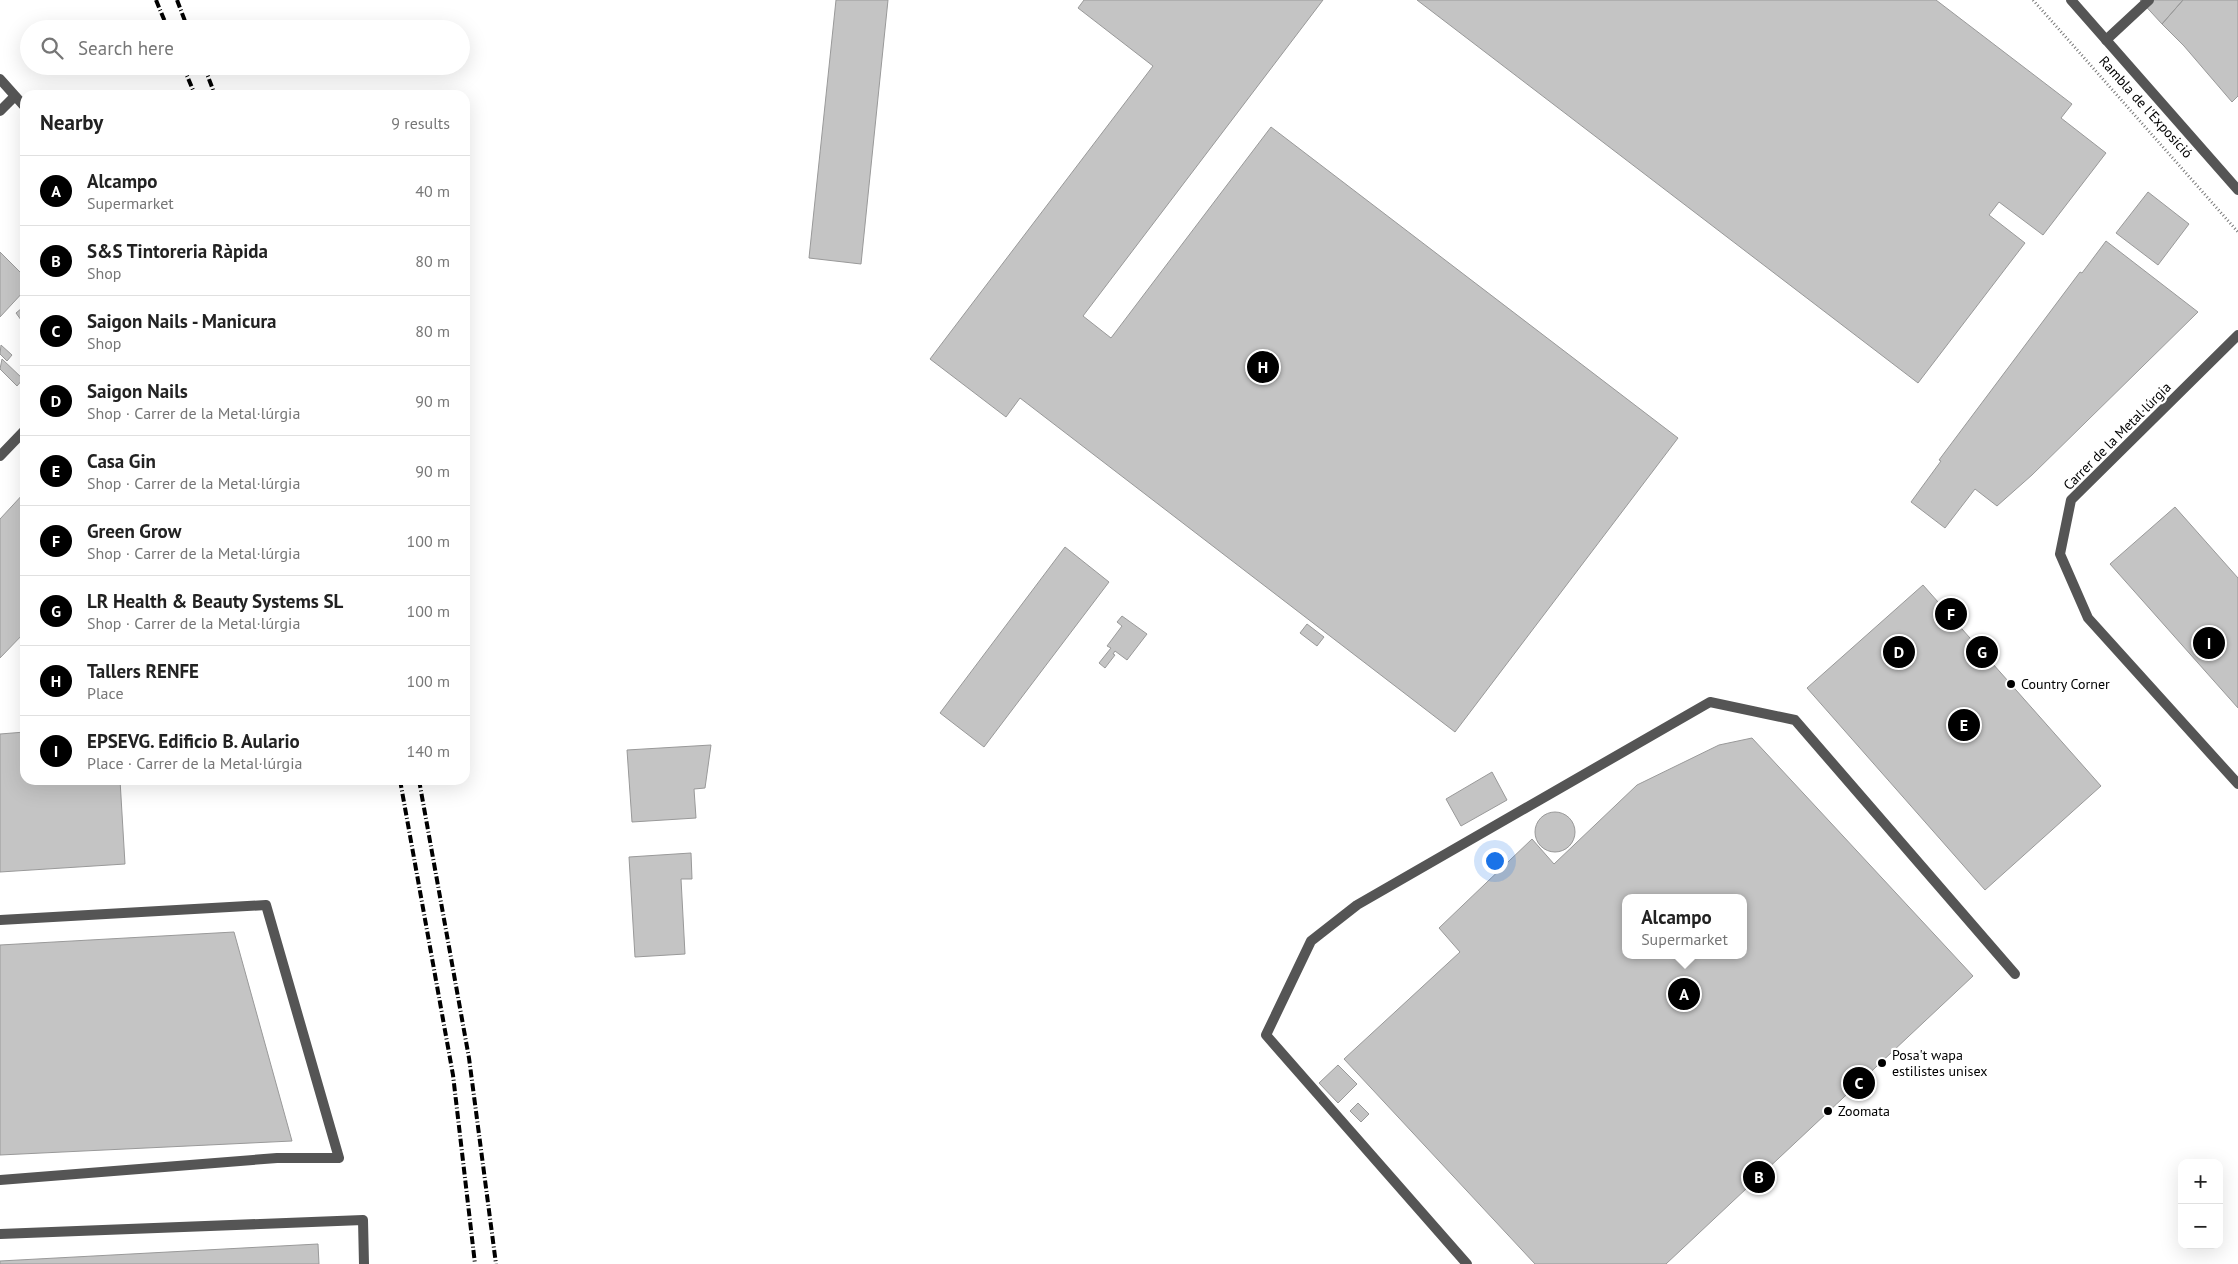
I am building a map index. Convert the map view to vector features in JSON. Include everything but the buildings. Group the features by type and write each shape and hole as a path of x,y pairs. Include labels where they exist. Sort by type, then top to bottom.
{"street":[{"name":"Rambla de l'Exposició","path":"2071,0 2238,190"},
{"path":"2106,40 2149,0"},
{"path":"0,79 20,102"},
{"path":"0,111 15,96"},
{"name":"Carrer de la Metal·lúrgia","path":"2238,336 2071,500 2060,554 2088,618 2238,784"},
{"path":"0,456 20,435"},
{"path":"1468,1264 1266,1036 1311,941 1357,906 1710,702 1794,720 2015,974"},
{"path":"0,920 266,905 340,1158 276,1158 0,1180"},
{"path":"0,1234 363,1220 364,1264"}],"path":[{"name":"Rambla de l'Exposició","path":"2033,0 2238,232"}],"railway":[{"path":"156,0 164,20"},
{"path":"177,0 185,20"},
{"path":"187,75 193,90"},
{"path":"207,75 213,90"},
{"path":"401,785 453,1075 475,1264"},
{"path":"420,785 469,1058 496,1264"}],"place":[{"name":"Tallers RENFE","path":"1263,367"},
{"name":"Green Grow","path":"1951,614"},
{"name":"EPSEVG. Edificio B. Aulario","path":"2209,643"},
{"name":"Saigon Nails","path":"1899,652"},
{"name":"LR Health & Beauty Systems SL","path":"1982,652"},
{"name":"Country Corner","path":"2011,684"},
{"name":"Casa Gin","path":"1964,725"},
{"name":"Alcampo","path":"1684,994"},
{"name":"Posa't wapa estilistes unisex","path":"1882,1063"},
{"name":"Saigon Nails - Manicura","path":"1859,1083"},
{"name":"Zoomata","path":"1828,1111"},
{"name":"S&S Tintoreria Ràpida","path":"1759,1177"}]}
